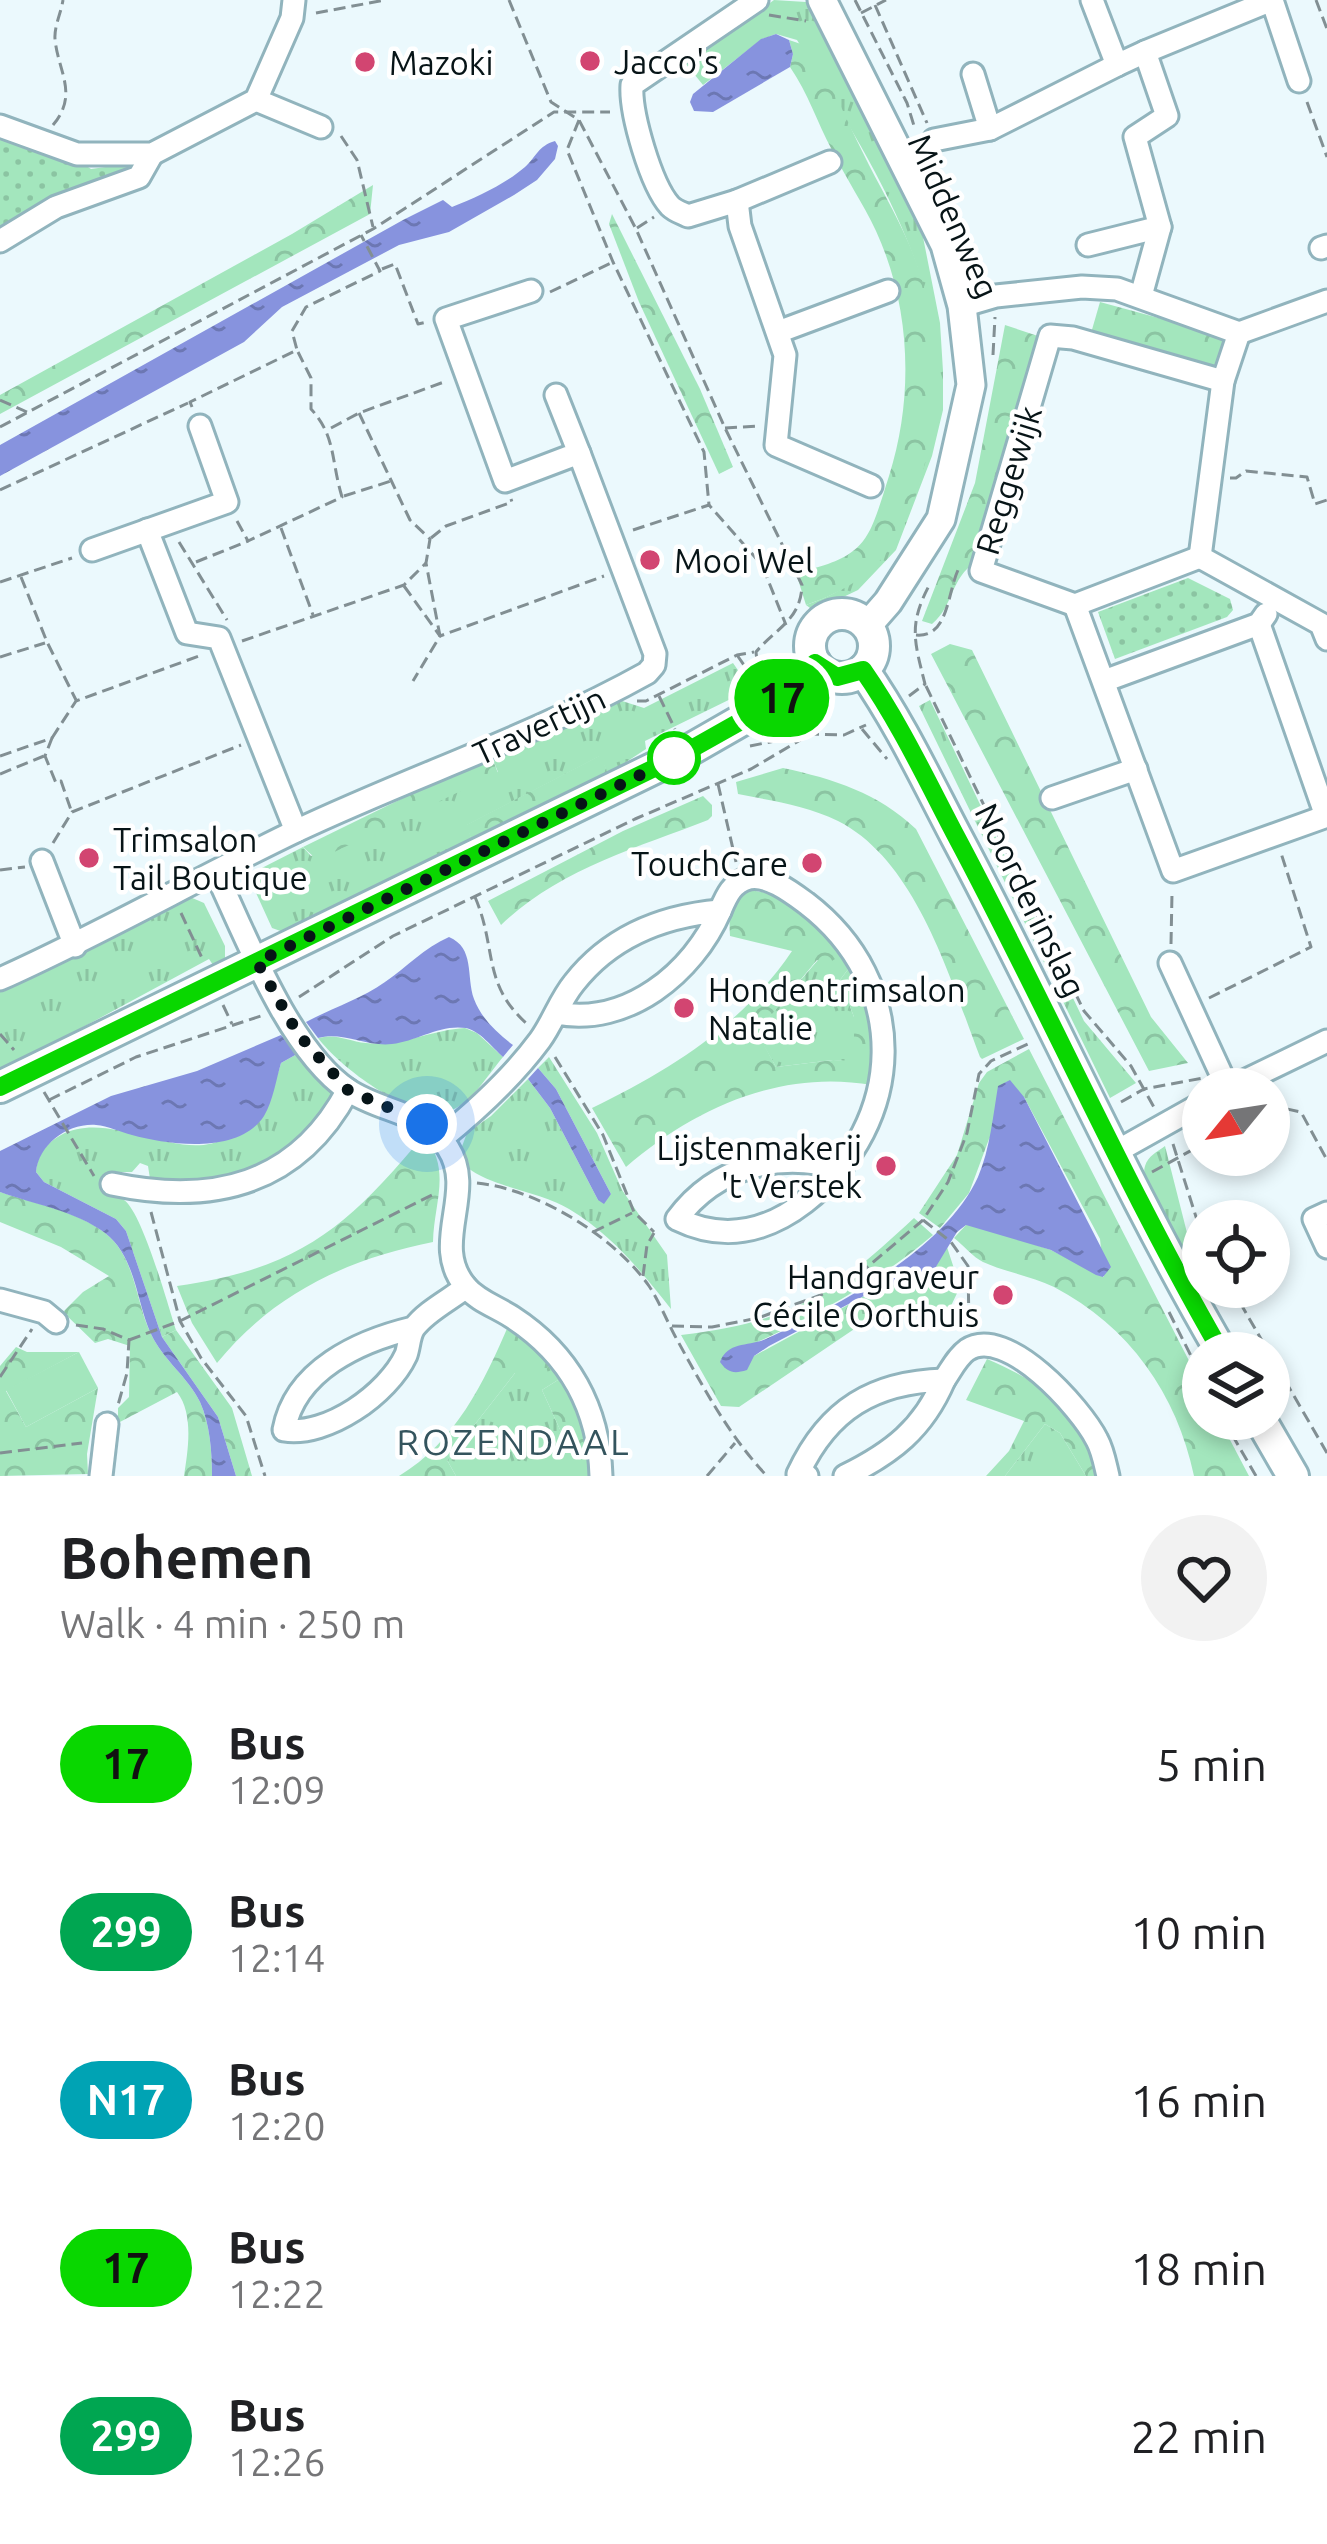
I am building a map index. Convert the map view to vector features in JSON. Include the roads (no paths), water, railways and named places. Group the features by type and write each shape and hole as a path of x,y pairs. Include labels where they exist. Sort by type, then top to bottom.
{"main road":[{"path":"849,614 867,626 874,649 863,670 837,677 815,663 810,643 813,632 828,617 849,614"},
{"path":"0,1088 679,756 782,698 815,663"},
{"name":"Noorderinslag","path":"863,670 890,710 992,901 1112,1154 1210,1332"},
{"path":"1272,1440 1293,1476"}],"street":[{"path":"758,0 730,7 632,85 631,108 640,142 670,206 688,216 830,162"},
{"name":"Middenweg","path":"822,0 945,245 962,306 971,386 941,519 888,602 867,626"},
{"path":"1093,0 1117,64"},
{"path":"929,148 990,129 1117,64 1272,0 1299,80"},
{"path":"0,126 76,154 152,154 256,100 293,9"},
{"path":"1141,296 1160,227 1135,137 1167,116 1145,52"},
{"path":"974,74 990,129"},
{"path":"256,100 320,127"},
{"path":"0,242 56,207 139,177 152,154"},
{"path":"737,201 740,226 785,355 776,446 871,486"},
{"path":"1088,244 1160,227"},
{"path":"962,306 996,296 1082,287 1141,296 1239,333 1327,301"},
{"path":"531,290 446,319 505,481 579,453"},
{"path":"778,332 889,291"},
{"path":"1200,557 1223,381 1239,333"},
{"name":"Reggewijk","path":"1075,605 981,572 1050,336 1072,338 1223,381"},
{"name":"Travertijn","path":"0,980 296,831 447,768 647,673 655,654 556,394"},
{"path":"92,550 227,502 200,426"},
{"path":"147,530 187,633 221,643 296,831"},
{"path":"1259,624 1326,816 1173,871 1075,605 1200,557 1325,627"},
{"path":"1104,681 1259,624 1276,599"},
{"path":"1052,798 1136,770"},
{"path":"42,862 75,946"},
{"path":"216,873 280,1008 348,1090 427,1124 451,1151 459,1181 448,1242 454,1265 466,1287 540,1336 563,1358 584,1393 601,1476"},
{"path":"556,1013 601,1015 647,994 688,964 708,939 727,893 740,881 754,877 774,883 830,922 872,982 882,1023 884,1060 876,1104 842,1169 797,1208 763,1225 728,1233 706,1233 677,1219 692,1198 714,1181 744,1170 784,1159 812,1160 842,1169"},
{"path":"442,1139 485,1104 542,1037 571,986 613,945 682,915 720,911"},
{"path":"1170,963 1218,1068"},
{"path":"1265,1068 1327,1041"},
{"path":"112,1184 183,1194 226,1190 275,1169 310,1141 348,1090"},
{"path":"1112,1154 1182,1114"},
{"path":"1327,1213 1314,1220 1327,1247"},
{"path":"413,1328 405,1357 370,1397 323,1428 304,1434 284,1430 288,1411 317,1374 362,1343 413,1328 466,1287"},
{"path":"0,1300 50,1317"},
{"path":"845,1476 892,1450 919,1427 962,1354 984,1345 1011,1354 1042,1373 1069,1401 1097,1440 1108,1476"},
{"path":"808,1476 798,1474 810,1449 827,1424 851,1406 880,1390 944,1380"},
{"path":"101,1476 107,1432"}],"water":[{"path":"776,34 789,40 790,67 713,112 694,111 693,94 761,39"},
{"path":"555,141 555,159 537,180 514,195 449,232 399,245 282,307 244,342 0,476 0,445 403,220 443,200 452,207 481,195"},
{"path":"449,937 466,955 481,1013 513,1045 503,1057 466,1028 382,1044 336,1036 318,1038 306,1022 376,988"},
{"path":"281,1035 297,1054 281,1063 264,1116 238,1137 183,1144 86,1125 49,1144 36,1172 44,1182 116,1219 126,1231 162,1337 218,1417 236,1476 212,1476 210,1438 200,1402 151,1334 123,1254 105,1233 81,1219 0,1192 0,1151 111,1096 197,1071"},
{"path":"538,1068 556,1089 611,1194 604,1204 550,1108 528,1079"},
{"path":"1010,1080 1024,1097 1111,1267 1103,1277 1051,1250 966,1225 931,1275 879,1288 769,1346 754,1356 747,1370 732,1372 723,1366 720,1362 728,1351 766,1339 855,1293 941,1229 978,1177 998,1086"}],"place":[{"name":"Jacco's","path":"590,61"},
{"name":"Mazoki","path":"365,62"},
{"name":"Mooi Wel","path":"650,560"},
{"name":"Trimsalon Tail Boutique","path":"89,858"},
{"name":"TouchCare","path":"812,863"},
{"name":"Hondentrimsalon Natalie","path":"684,1008"},
{"name":"Lijstenmakerij 't Verstek","path":"886,1166"},
{"name":"Handgraveur Cécile Oorthuis","path":"1003,1295"}],"district":[{"name":"ROZENDAAL","path":"514,1441"}]}
